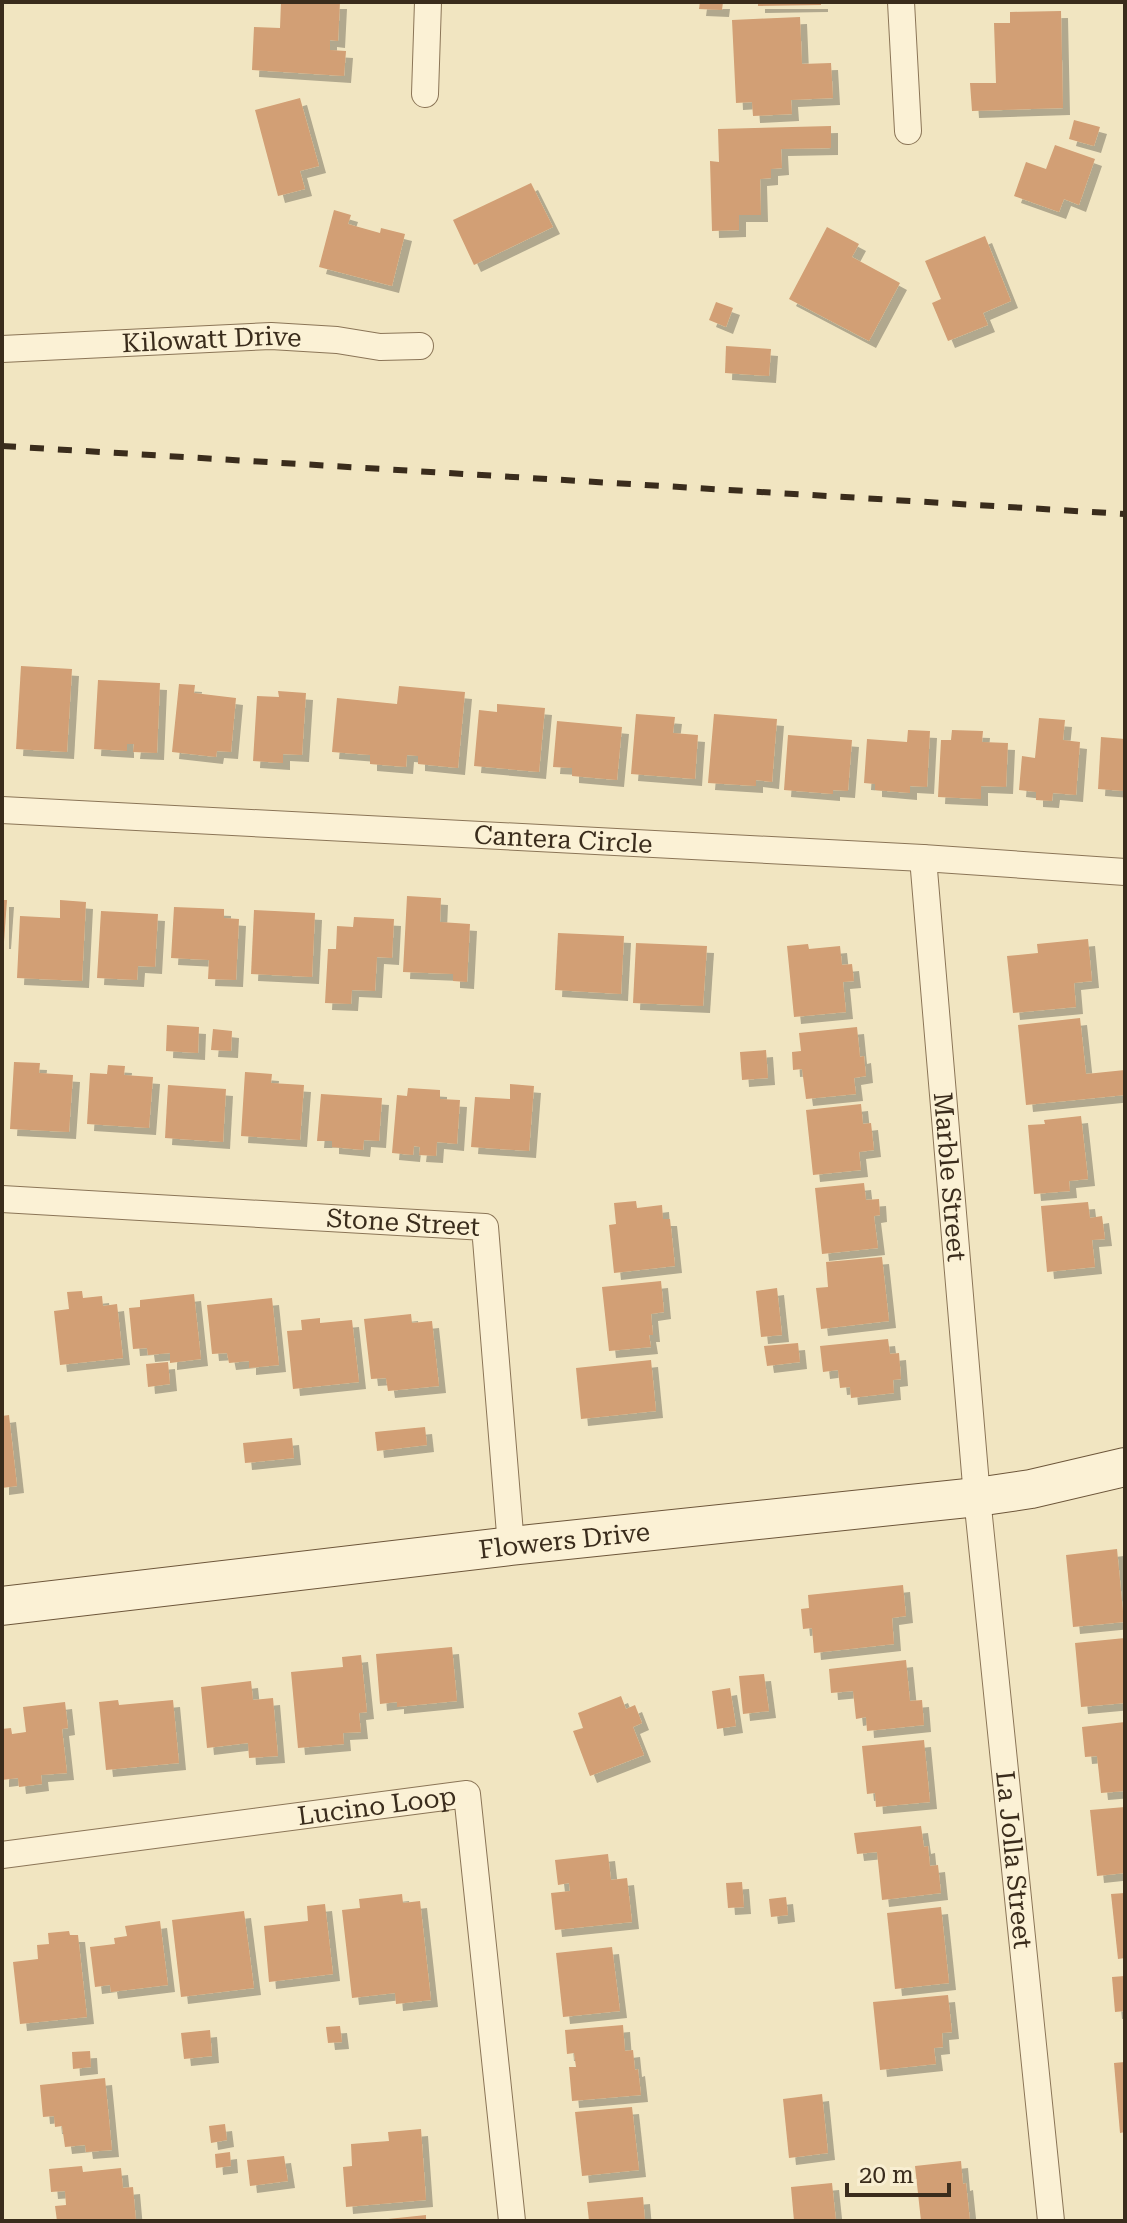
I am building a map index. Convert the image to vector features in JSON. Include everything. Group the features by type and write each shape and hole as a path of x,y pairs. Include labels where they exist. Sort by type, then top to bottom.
{"street":[{"path":"425,94 428,2"},
{"path":"901,2 908,131"},
{"name":"Kilowatt Drive","path":"2,349 271,336 337,340 380,347 420,346"},
{"name":"Cantera Circle","path":"2,810 923,858 1125,872"},
{"name":"Marble Street","path":"923,858 977,1497"},
{"name":"Stone Street","path":"2,1199 485,1227 511,1546"},
{"name":"Flowers Drive","path":"2,1606 511,1546 977,1497 1031,1489 1125,1467"},
{"name":"La Jolla Street","path":"977,1497 1051,2221"},
{"name":"Lucino Loop","path":"2,1855 467,1794 512,2221"}],"building":[{"path":"281,2 340,2 338,41 330,40 330,50 346,51 344,76 252,70 254,27 280,28"},
{"path":"700,2 723,2 722,10 699,9"},
{"path":"758,2 821,2 821,5 758,6"},
{"path":"1061,11 1063,108 972,111 970,83 996,83 994,23 1010,23 1010,12"},
{"path":"800,17 802,64 831,63 833,98 791,100 792,114 753,116 752,102 736,103 732,20"},
{"path":"300,98 319,166 300,171 305,189 278,196 255,110"},
{"path":"1074,120 1100,127 1094,146 1069,139"},
{"path":"831,126 831,148 781,149 782,168 771,169 771,178 760,179 761,215 739,215 739,230 712,231 710,161 719,162 718,129"},
{"path":"1055,145 1095,159 1079,205 1064,199 1059,212 1014,196 1026,162 1046,169"},
{"path":"531,183 553,227 474,265 453,220"},
{"path":"334,210 351,215 348,224 380,233 381,228 405,234 392,286 319,267"},
{"path":"827,227 859,244 852,257 900,283 869,341 789,299"},
{"path":"985,236 1011,301 983,313 988,325 948,341 932,303 941,299 925,261"},
{"path":"716,302 733,308 726,327 709,320"},
{"path":"726,346 771,349 769,376 725,373"},
{"path":"21,666 72,669 67,752 16,749"},
{"path":"98,680 160,683 157,753 133,752 134,744 127,744 127,751 94,749"},
{"path":"179,684 195,685 194,693 236,698 231,752 217,751 216,757 172,752"},
{"path":"399,686 465,692 458,768 418,764 418,756 407,755 406,767 370,764 370,755 332,752 337,698 397,704"},
{"path":"278,691 306,693 302,755 283,754 283,763 253,761 257,696 279,697"},
{"path":"497,704 545,708 539,772 474,766 479,710 497,712"},
{"path":"636,714 675,717 673,733 698,735 695,779 631,774"},
{"path":"714,714 777,719 772,782 756,780 756,786 708,783"},
{"path":"1039,718 1065,720 1063,740 1080,742 1076,795 1053,793 1052,801 1036,800 1036,792 1019,790 1022,756 1035,758"},
{"path":"557,721 622,727 617,780 572,776 572,768 553,767"},
{"path":"908,730 930,731 927,787 910,786 910,793 875,790 875,784 864,783 867,739 907,742"},
{"path":"952,730 983,731 982,742 1008,743 1006,787 981,786 981,799 938,797 941,740 951,740"},
{"path":"788,735 852,740 848,791 833,790 833,794 784,790"},
{"path":"1101,737 1125,739 1125,791 1098,789"},
{"path":"407,896 441,898 440,922 470,924 467,982 453,981 453,974 403,972"},
{"path":"2,900 7,900 4,942 2,942"},
{"path":"60,900 86,902 82,981 17,978 20,916 60,918"},
{"path":"174,907 224,909 224,918 239,919 236,980 208,979 209,960 171,958"},
{"path":"254,910 315,913 312,977 251,974"},
{"path":"101,911 158,914 155,967 138,966 137,980 97,978"},
{"path":"354,917 394,919 392,958 377,957 375,991 352,990 351,1004 325,1003 328,949 336,949 337,926 353,927"},
{"path":"558,933 624,936 621,994 555,990"},
{"path":"1088,939 1092,981 1074,983 1076,1007 1013,1013 1007,956 1038,953 1037,944"},
{"path":"636,943 707,946 703,1006 633,1003"},
{"path":"808,944 809,949 840,946 842,965 852,964 854,981 843,982 846,1012 794,1017 787,946"},
{"path":"1080,1018 1086,1074 1125,1070 1125,1095 1026,1105 1018,1025"},
{"path":"167,1025 199,1027 198,1053 166,1051"},
{"path":"857,1027 860,1057 864,1056 866,1076 854,1078 856,1094 806,1099 802,1069 793,1070 792,1052 801,1051 799,1033"},
{"path":"213,1029 232,1031 231,1051 211,1050"},
{"path":"766,1050 768,1078 742,1080 740,1052"},
{"path":"14,1062 40,1063 39,1073 73,1075 69,1132 10,1129"},
{"path":"108,1065 125,1066 124,1075 153,1077 149,1128 87,1124 90,1073 107,1074"},
{"path":"245,1072 272,1074 271,1083 304,1085 300,1140 241,1136"},
{"path":"510,1084 534,1086 529,1151 471,1147 475,1097 510,1099"},
{"path":"168,1085 226,1089 223,1142 165,1138"},
{"path":"408,1088 440,1090 440,1099 460,1100 457,1144 437,1142 436,1156 419,1155 420,1147 414,1146 413,1155 392,1153 397,1095 407,1096"},
{"path":"321,1094 382,1098 379,1141 364,1140 363,1150 332,1147 332,1141 317,1141"},
{"path":"861,1104 863,1124 871,1123 874,1150 859,1152 861,1170 813,1175 806,1110"},
{"path":"1081,1116 1088,1179 1069,1181 1070,1191 1034,1194 1028,1125"},
{"path":"864,1183 866,1200 879,1199 880,1215 874,1216 878,1248 822,1254 815,1188"},
{"path":"636,1201 637,1208 662,1205 663,1219 670,1219 675,1266 614,1273 609,1225 616,1224 614,1203"},
{"path":"1088,1202 1090,1218 1102,1216 1105,1239 1092,1240 1095,1267 1047,1272 1041,1206"},
{"path":"882,1257 889,1321 821,1329 816,1288 828,1287 826,1262"},
{"path":"661,1281 664,1312 651,1314 651,1347 609,1351 602,1287"},
{"path":"777,1288 782,1335 761,1337 756,1291"},
{"path":"82,1291 83,1298 102,1296 103,1306 117,1304 123,1358 60,1365 54,1311 69,1309 67,1292"},
{"path":"194,1294 201,1359 170,1363 170,1353 148,1355 147,1348 133,1349 129,1308 140,1307 140,1300"},
{"path":"272,1298 279,1365 249,1368 249,1361 229,1363 227,1353 212,1354 207,1305"},
{"path":"411,1314 412,1323 432,1321 439,1386 388,1391 386,1378 371,1379 364,1319"},
{"path":"320,1318 320,1323 352,1320 359,1382 293,1389 287,1331 302,1330 301,1320"},
{"path":"888,1339 890,1354 899,1353 901,1379 893,1380 894,1393 851,1398 850,1387 840,1388 838,1370 823,1372 820,1346"},
{"path":"798,1343 800,1362 767,1366 764,1346"},
{"path":"651,1360 656,1411 581,1419 576,1368"},
{"path":"168,1362 170,1384 148,1387 146,1364"},
{"path":"9,1415 17,1486 2,1488 2,1416"},
{"path":"425,1427 427,1445 377,1451 375,1432"},
{"path":"292,1438 294,1458 245,1463 243,1443"},
{"path":"1117,1549 1124,1622 1073,1627 1066,1555"},
{"path":"903,1585 906,1616 892,1618 894,1644 814,1653 812,1628 803,1629 801,1609 809,1608 808,1595"},
{"path":"1125,1638 1125,1703 1081,1707 1075,1643"},
{"path":"452,1647 457,1701 397,1707 397,1702 380,1704 376,1654"},
{"path":"361,1655 367,1712 359,1713 361,1732 343,1733 344,1744 298,1748 291,1672 343,1667 342,1657"},
{"path":"906,1660 910,1701 922,1700 924,1725 867,1731 866,1717 856,1719 853,1691 831,1693 829,1669"},
{"path":"764,1674 769,1711 743,1714 739,1676"},
{"path":"251,1681 253,1700 273,1698 278,1756 249,1758 248,1743 207,1748 201,1687"},
{"path":"730,1688 736,1726 717,1729 712,1691"},
{"path":"621,1696 626,1709 635,1705 642,1723 633,1727 644,1755 590,1776 573,1731 583,1728 578,1713"},
{"path":"118,1700 119,1705 173,1700 179,1763 106,1770 99,1702"},
{"path":"65,1702 68,1728 62,1729 67,1773 41,1775 42,1784 19,1787 18,1778 2,1780 2,1729 11,1728 12,1734 26,1732 23,1707"},
{"path":"1125,1722 1125,1791 1101,1793 1097,1756 1085,1757 1082,1727"},
{"path":"924,1740 930,1802 876,1807 875,1793 867,1794 862,1746"},
{"path":"1125,1807 1125,1873 1097,1876 1090,1810"},
{"path":"921,1826 924,1847 928,1846 930,1866 938,1865 941,1893 882,1900 877,1852 857,1854 854,1833"},
{"path":"608,1854 611,1880 627,1878 632,1922 555,1930 551,1893 570,1891 569,1883 558,1885 555,1860"},
{"path":"742,1882 744,1907 728,1908 726,1883"},
{"path":"1125,1893 1125,1958 1118,1959 1111,1894"},
{"path":"402,1894 403,1903 420,1901 431,2000 396,2004 395,1993 352,1998 342,1910 360,1908 359,1899"},
{"path":"786,1897 788,1915 771,1917 769,1899"},
{"path":"325,1904 333,1974 269,1982 264,1926 308,1921 307,1906"},
{"path":"941,1907 949,1983 895,1989 887,1913"},
{"path":"244,1911 254,1988 181,1997 172,1920"},
{"path":"160,1921 168,1985 111,1992 110,1985 95,1987 90,1947 115,1944 114,1938 127,1936 125,1926"},
{"path":"69,1931 70,1935 78,1935 87,2017 20,2024 13,1962 38,1959 37,1945 49,1944 48,1933"},
{"path":"612,1947 620,2011 563,2017 556,1953"},
{"path":"1125,1976 1125,2011 1115,2012 1112,1977"},
{"path":"948,1995 952,2032 942,2033 943,2047 934,2048 936,2064 880,2070 873,2002"},
{"path":"623,2025 625,2051 633,2050 641,2095 572,2101 569,2067 576,2067 574,2053 567,2054 565,2030"},
{"path":"340,2026 342,2042 328,2043 326,2027"},
{"path":"210,2030 212,2056 184,2059 181,2033"},
{"path":"90,2051 91,2067 73,2069 72,2052"},
{"path":"1125,2062 1125,2132 1120,2133 1114,2063"},
{"path":"105,2078 112,2150 86,2152 85,2145 65,2147 62,2126 55,2127 54,2116 43,2117 40,2085"},
{"path":"822,2094 828,2153 789,2158 783,2099"},
{"path":"632,2107 639,2170 582,2176 575,2112"},
{"path":"225,2124 227,2140 211,2143 209,2126"},
{"path":"421,2129 426,2200 346,2207 343,2167 352,2166 351,2144 389,2141 388,2132"},
{"path":"230,2152 231,2166 216,2168 215,2154"},
{"path":"284,2156 288,2181 250,2186 247,2160"},
{"path":"961,2161 970,2221 921,2221 915,2166"},
{"path":"82,2166 83,2172 121,2168 123,2188 133,2187 136,2221 57,2221 55,2206 66,2205 65,2191 51,2192 49,2169"},
{"path":"832,2183 836,2221 794,2221 791,2187"},
{"path":"643,2197 645,2221 589,2221 587,2202"},
{"path":"426,2215 426,2221 388,2221 388,2219"}],"railway":[{"path":"2,446 1125,514"}]}
